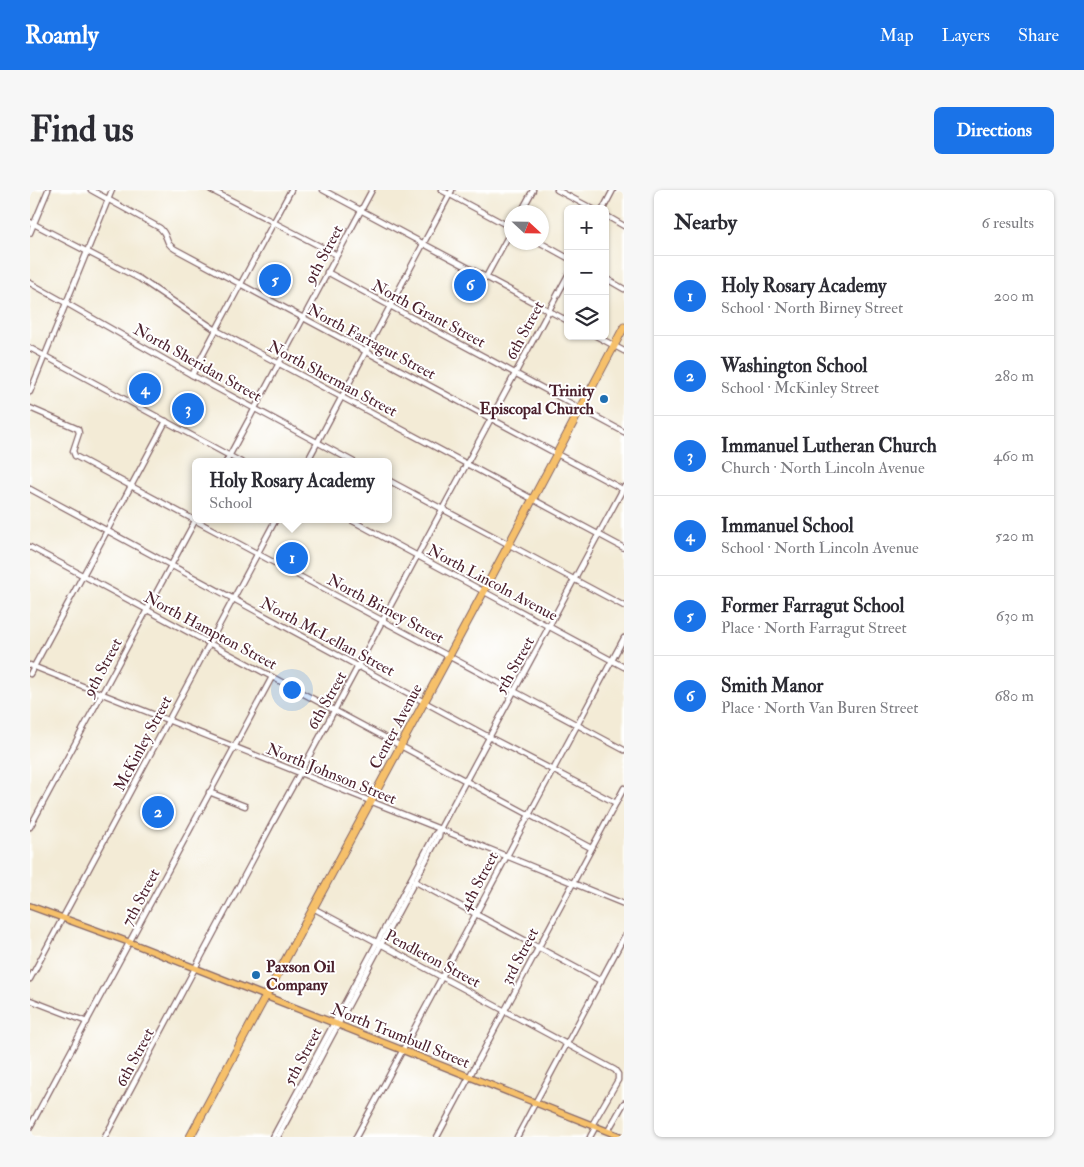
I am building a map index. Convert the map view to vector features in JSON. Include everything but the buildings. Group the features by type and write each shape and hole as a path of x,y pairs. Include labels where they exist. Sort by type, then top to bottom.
{"highway":[{"name":"Center Avenue","path":"190,1137 624,327"}],"main road":[{"name":"North Trumbull Street","path":"30,906 130,942 622,1137"}],"street":[{"path":"30,233 32,223 48,190"},
{"name":"North Farragut Street","path":"90,190 160,228 170,246 624,489"},
{"path":"30,392 112,190"},
{"path":"211,190 337,255"},
{"path":"192,375 290,190"},
{"path":"323,190 564,319"},
{"name":"9th Street","path":"228,458 372,190"},
{"path":"441,190 451,192 504,223"},
{"path":"524,205 533,190"},
{"path":"558,190 586,205"},
{"path":"605,205 613,190"},
{"path":"309,458 451,192"},
{"path":"609,217 624,226"},
{"name":"North Sherman Street","path":"32,223 140,279 216,330 624,548"},
{"path":"486,277 504,243"},
{"path":"549,248 564,256"},
{"name":"North Grant Street","path":"327,272 624,432"},
{"path":"609,280 624,289"},
{"name":"North Sheridan Street","path":"30,283 192,375 347,458"},
{"name":"6th Street","path":"105,1137 564,283"},
{"path":"603,340 624,352"},
{"path":"30,348 234,458"},
{"name":"North Birney Street","path":"30,408 78,429 79,433 73,451 76,456 192,518"},
{"path":"30,674 32,666 83,576 166,421"},
{"path":"392,482 624,606"},
{"name":"North McLellan Street","path":"30,489 616,803"},
{"name":"5th Street","path":"273,1137 293,1104 413,880 439,836 440,829 624,489"},
{"name":"9th Street","path":"30,827 194,523"},
{"name":"North Birney Street","path":"201,523 624,750"},
{"name":"McKinley Street","path":"30,979 274,523"},
{"name":"North Lincoln Avenue","path":"356,523 624,667"},
{"name":"North Hampton Street","path":"30,547 591,848"},
{"name":"4th Street","path":"356,1137 624,638"},
{"name":"North Johnson Street","path":"32,666 624,904"},
{"name":"7th Street","path":"30,1127 272,677"},
{"name":"3rd Street","path":"436,1137 624,788"},
{"path":"209,792 245,806"},
{"path":"413,880 600,981"},
{"name":"Pendleton Street","path":"313,908 615,1070 618,1074 618,1080 594,1126"},
{"path":"517,1137 624,938"},
{"path":"30,1000 87,1022"},
{"path":"608,1131 624,1103"},
{"name":"5th Street","path":"278,1137 293,1104"},
{"path":"590,1137 594,1126"}],"place":[{"name":"Former Farragut School","path":"275,280"},
{"name":"Smith Manor","path":"470,285"},
{"name":"Immanuel School","path":"145,389"},
{"name":"Trinity Episcopal Church","path":"604,399"},
{"name":"Immanuel Lutheran Church","path":"188,409"},
{"name":"Holy Rosary Academy","path":"292,558"},
{"name":"Washington School","path":"158,812"},
{"name":"Paxson Oil Company","path":"256,975"}]}
